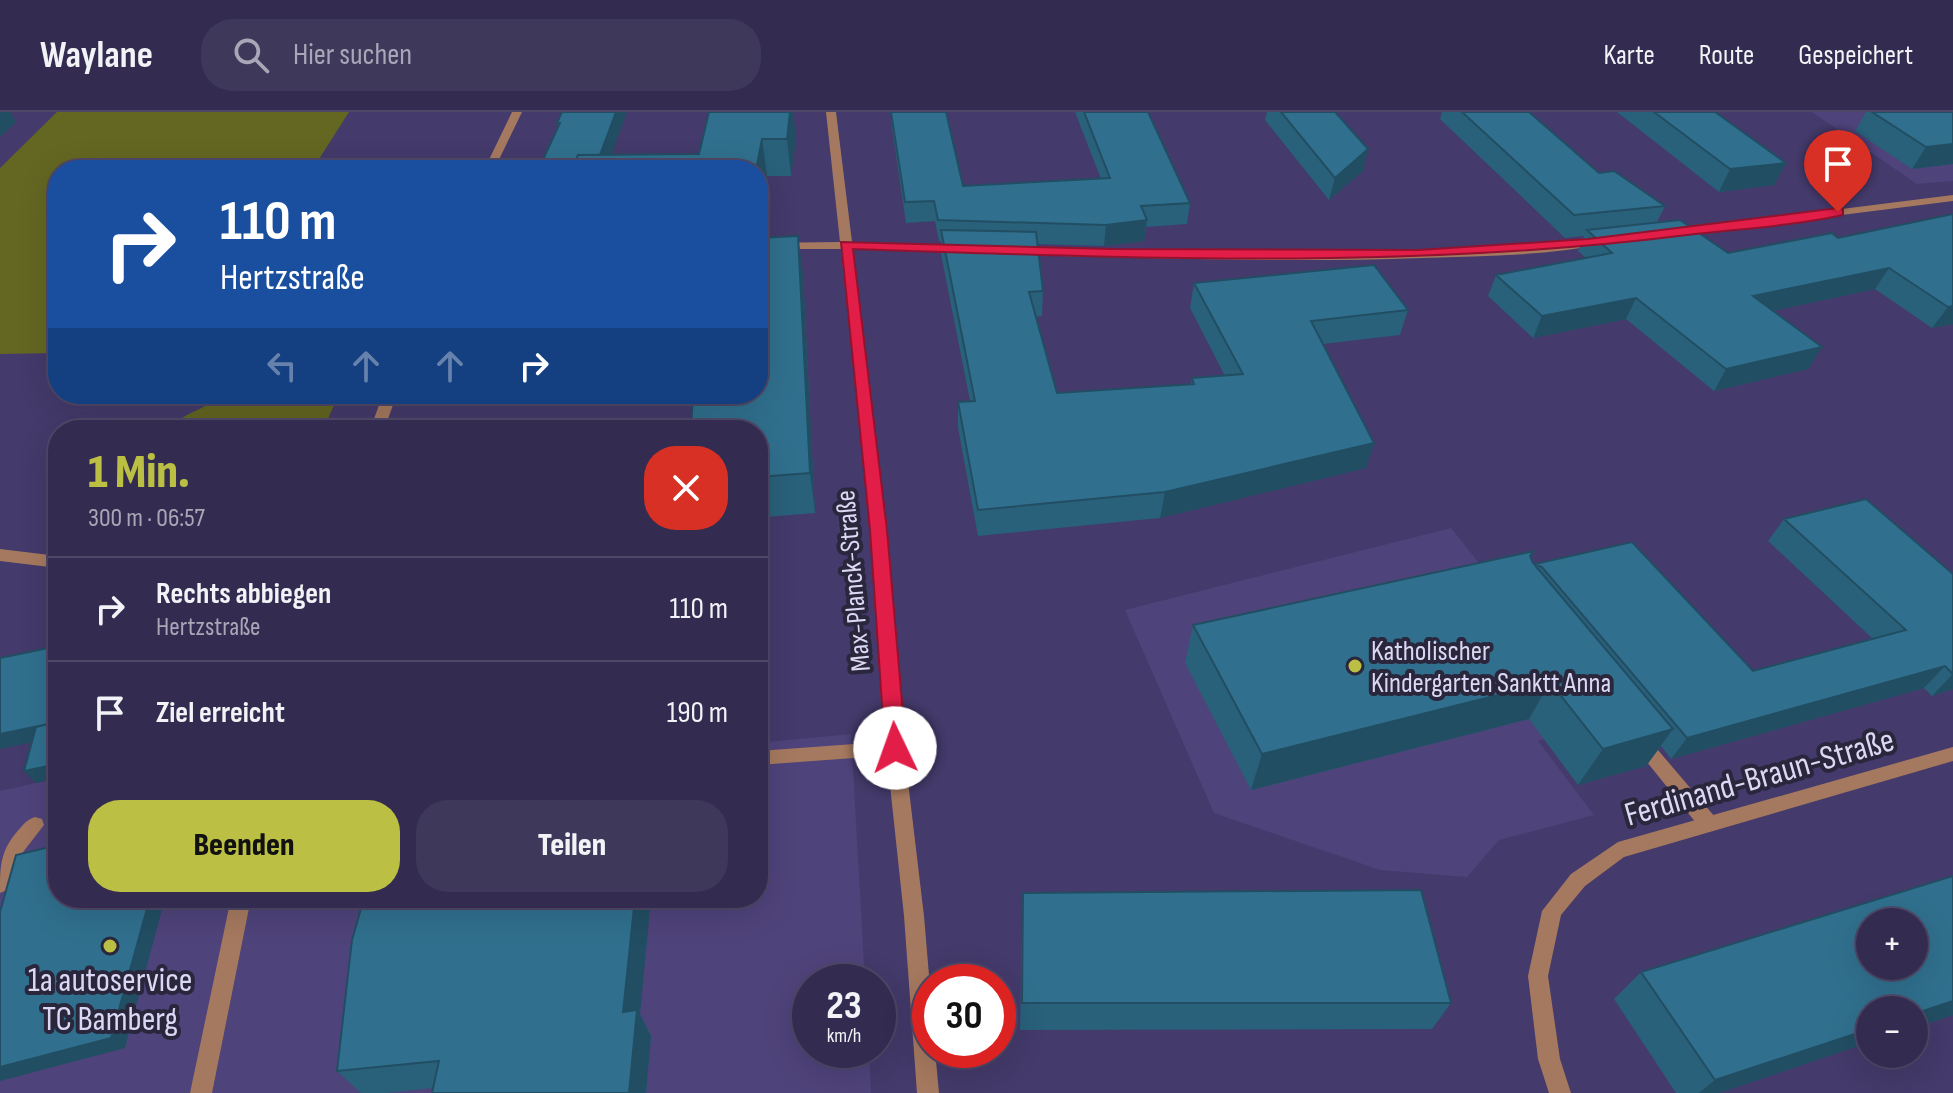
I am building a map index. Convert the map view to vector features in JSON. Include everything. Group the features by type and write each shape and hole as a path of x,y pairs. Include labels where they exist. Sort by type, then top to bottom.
{"street":[{"path":"494,160 517,112"},
{"name":"Max-Planck-Straße","path":"831,112 879,530 895,748 914,916 928,1093"},
{"path":"1663,234 1953,198"},
{"path":"1002,250 1377,255 1459,253 1617,240"},
{"path":"768,246 972,249"},
{"path":"0,555 48,561"},
{"path":"1630,727 1708,823"},
{"path":"768,757 895,748"},
{"name":"Ferdinand-Braun-Straße","path":"1560,1093 1549,1059 1538,976 1552,911 1578,880 1618,850 1953,754"},
{"path":"0,884 12,851 35,825"},
{"path":"201,1093 239,908"}],"shaded area":[{"path":"57,112 349,112 318,160 48,160 48,353 0,354 0,168"},
{"path":"1812,112 1953,112 1953,181 1917,184"},
{"path":"209,404 335,404 327,420 180,419"},
{"name":"Katholischer Kindergarten Sanktt Anna","path":"1451,528 1606,722 1538,741 1594,815 1499,840 1467,877 1380,870 1214,813 1125,610"},
{"path":"851,734 864,964 792,964 792,1068 870,1068 871,1093 0,1093 0,791 48,780 48,908 768,908 768,742"}],"building":[{"path":"562,112 616,112 600,155 578,155 576,160 543,160 560,123 557,123"},
{"path":"709,112 790,112 787,139 762,139 758,160 576,160 578,155 699,154"},
{"path":"891,112 946,112 963,186 1110,178 1084,112 1148,112 1190,203 1141,206 1147,220 1106,225 938,220 934,201 905,202"},
{"path":"1281,112 1335,112 1368,149 1335,178"},
{"path":"1462,112 1529,112 1599,173 1614,171 1665,206 1574,215"},
{"path":"1654,112 1715,112 1786,163 1730,169"},
{"path":"1872,112 1953,112 1953,144 1926,147"},
{"path":"1953,214 1953,306 1948,307 1889,268 1753,296 1822,347 1726,369 1636,298 1542,316 1496,275 1612,253 1587,230 1680,220 1728,253 1832,233 1838,238"},
{"path":"941,230 1036,232 1043,291 1029,292 1057,393 1194,384 1192,378 1243,374 1194,283 1374,265 1408,310 1311,321 1374,443 1165,492 978,510 958,402 975,401"},
{"path":"798,236 810,473 768,476 768,420 692,420 692,404 768,404 768,238"},
{"path":"1866,499 1953,574 1953,674 1945,666 1687,738 1542,567 1535,564 1632,542 1753,671 1906,630 1784,519"},
{"path":"1534,551 1530,556 1533,563 1673,729 1603,749 1550,682 1262,754 1193,625"},
{"path":"48,648 48,724 0,734 0,658"},
{"path":"48,724 48,766 24,771 36,727"},
{"path":"48,847 48,908 147,908 111,1038 0,1067 0,912 16,855"},
{"path":"1953,876 1953,1001 1928,1009 1928,996 1856,996 1856,1034 1715,1080 1641,972"},
{"path":"1421,890 1451,1003 1022,1003 1023,893"},
{"path":"361,908 634,908 623,1012 637,1010 629,1093 432,1093 439,1061 337,1071 352,940"}],"place":[{"name":"Katholischer Kindergarten Sanktt Anna","path":"1355,666"},
{"name":"1a autoservice TC Bamberg","path":"110,946"}],"route":[{"path":"895,748 879,530 846,245 1112,253 1459,253 1588,243 1838,212"}]}
